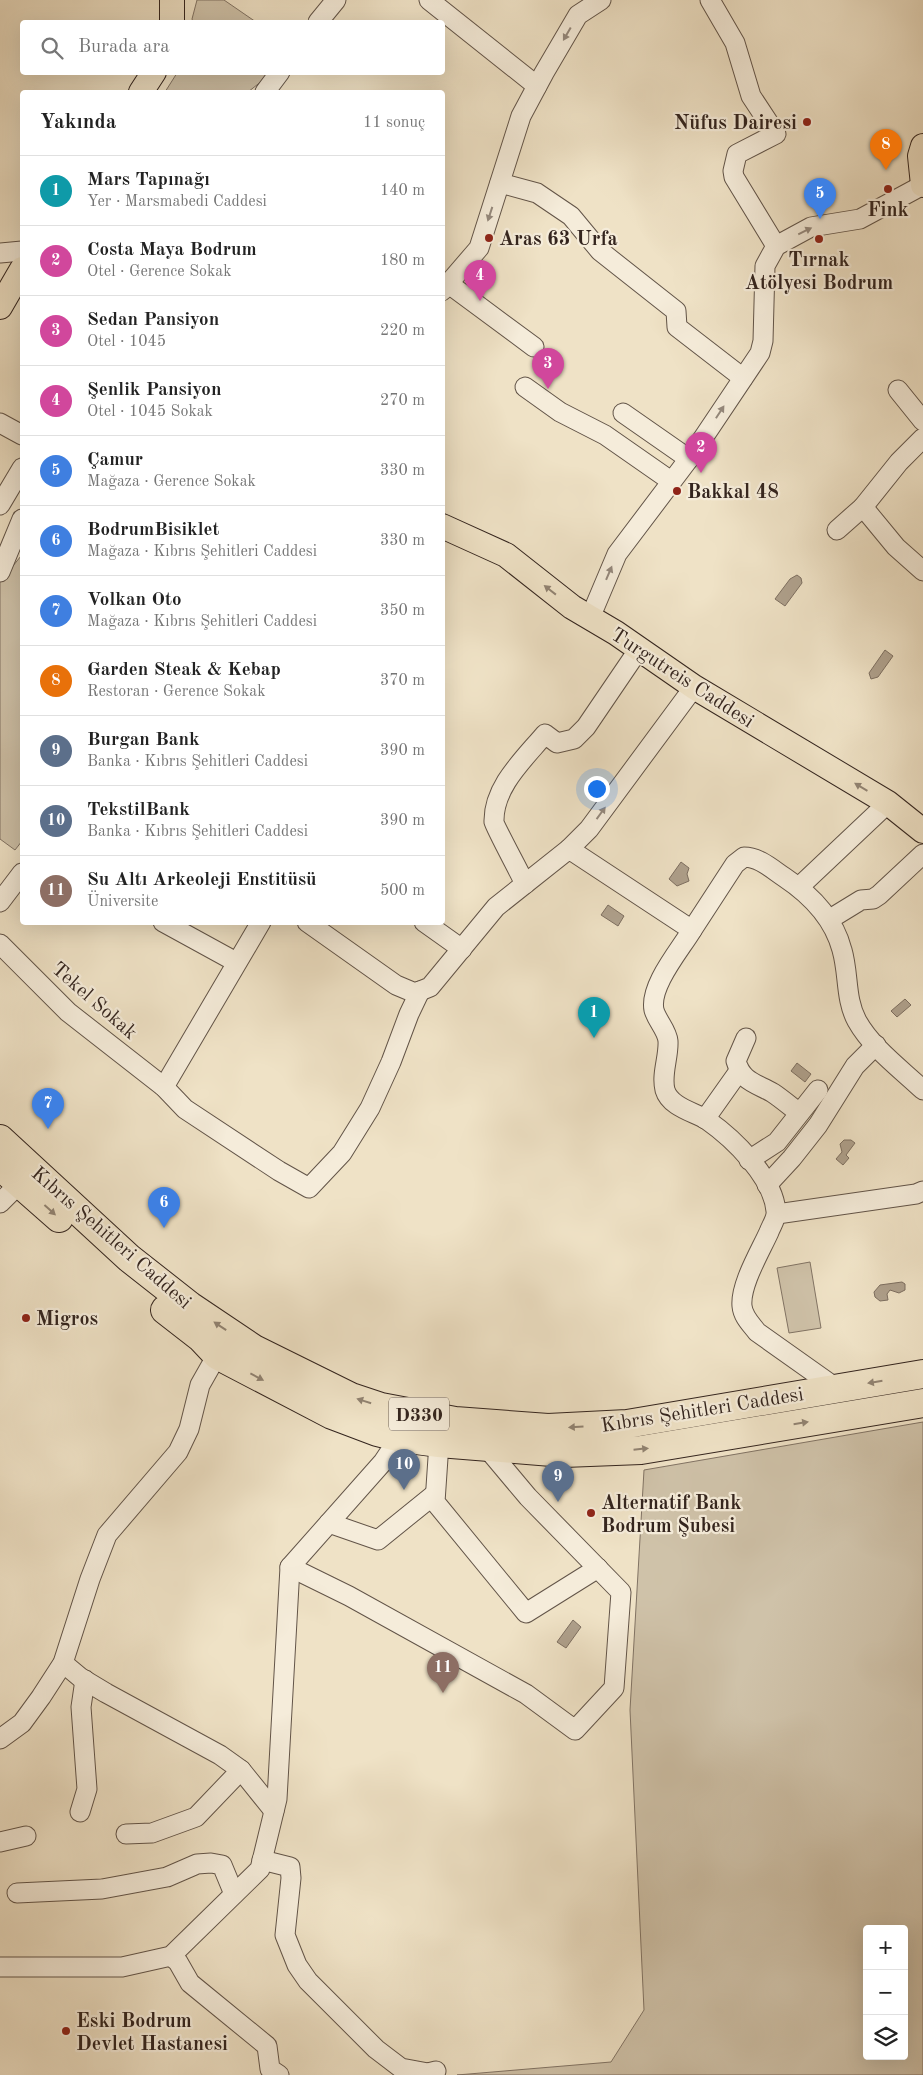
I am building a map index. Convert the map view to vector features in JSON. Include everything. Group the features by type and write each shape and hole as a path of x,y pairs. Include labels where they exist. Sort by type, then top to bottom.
{"highway":[{"name":"Kıbrıs Şehitleri Caddesi","path":"0,1139 129,1258 190,1306 254,1349 351,1397 381,1407 455,1421 548,1428 627,1424 923,1374"},
{"name":"Kıbrıs Şehitleri Caddesi","path":"10,1175 140,1290 201,1338 217,1355 332,1415 355,1425 401,1438 564,1453 641,1450 923,1403"}],"main road":[{"path":"172,0 172,20"},
{"path":"142,90 152,75"},
{"path":"923,146 920,156 923,185"},
{"path":"0,307 20,272"},
{"name":"Turgutreis Caddesi","path":"445,527 506,555 572,607 694,687 920,824"}],"street":[{"path":"320,20 336,0"},
{"path":"429,0 537,86"},
{"path":"534,347 504,323 446,288 479,248 521,116 537,86 578,16 601,0"},
{"path":"710,0 735,43 751,96 776,134 737,154 733,171 734,177 776,246"},
{"path":"266,90 278,75"},
{"path":"500,183 538,193 571,216 600,251 676,311 677,327 742,378"},
{"path":"590,618 617,554 671,480 689,459 760,353 763,341 764,266 776,246 811,228 860,219 923,185"},
{"path":"0,253 20,251"},
{"path":"524,387 560,412 605,435 671,480"},
{"path":"898,390 923,421"},
{"path":"623,413 689,459"},
{"path":"0,422 20,434"},
{"path":"837,530 864,507 899,462 923,438"},
{"path":"0,505 20,471"},
{"path":"864,507 896,547 923,571"},
{"path":"0,512 20,522"},
{"path":"0,572 20,527"},
{"path":"525,884 494,824 497,801 505,783 545,734 557,743 574,739 586,726 638,649"},
{"path":"311,925 396,985 415,993 430,988 496,908 569,849 589,829 694,687"},
{"path":"800,888 888,803"},
{"path":"569,849 692,930"},
{"path":"830,919 861,900 873,899 879,895 923,854"},
{"path":"836,1388 757,1332 747,1320 742,1308 742,1293 777,1214 772,1195 762,1174 724,1134 705,1119 679,1106 669,1097 666,1090 664,1076 668,1050 667,1037 654,1009 655,988 735,864 744,857 754,857 800,888 830,919 842,950 850,1006 858,1022 876,1045 923,1090"},
{"path":"0,902 20,876"},
{"path":"168,925 236,962"},
{"path":"164,1087 259,925"},
{"path":"428,925 462,948"},
{"name":"Tekel Sokak","path":"0,944 68,1012 164,1087 185,1109 279,1171 309,1188 342,1154 370,1108 420,991"},
{"path":"746,1038 736,1061 739,1071 744,1077 774,1094 798,1112"},
{"path":"767,1185 818,1126 855,1066 876,1045"},
{"path":"705,1119 739,1071"},
{"path":"749,1160 777,1142 798,1112 818,1090"},
{"path":"0,1203 10,1175"},
{"path":"777,1214 916,1194 923,1191"},
{"path":"0,1739 22,1723 63,1663 90,1579 107,1535 178,1452 189,1429 200,1385 217,1355"},
{"path":"0,1967 122,1967 171,1956 260,1869 277,1799 290,1567 384,1462 401,1438 414,1412"},
{"path":"439,1443 435,1502 526,1613 598,1568"},
{"path":"290,1567 349,1596 526,1694 576,1730 614,1688 621,1592 528,1497 486,1447"},
{"path":"329,1523 378,1540 435,1494"},
{"path":"63,1663 85,1680 220,1755 241,1770 274,1811"},
{"path":"80,1812 88,1789 81,1707 85,1680"},
{"path":"126,1834 152,1833 196,1817 241,1770"},
{"path":"0,1842 26,1836"},
{"path":"262,1860 290,1867 292,1878 285,1934 297,1965 308,1981 376,2049 401,2068 428,2073 436,2071"},
{"path":"17,1893 102,1889 167,1877 197,1864 211,1863 222,1865 234,1894"},
{"path":"171,1956 178,1962 190,1983 267,2046 270,2070 279,2075"}],"shaded area":[{"path":"197,0 224,0 253,20 192,20"},
{"path":"176,75 269,75 251,90 166,90"},
{"path":"20,557 20,844 15,850 0,839 0,582"},
{"path":"797,575 801,578 802,583 785,606 775,599 790,579"},
{"path":"885,650 893,656 878,677 871,679 869,673"},
{"path":"681,862 689,868 687,874 689,881 677,886 669,879"},
{"path":"608,905 624,916 618,926 601,915"},
{"path":"905,999 911,1005 897,1017 891,1011"},
{"path":"797,1063 811,1074 805,1082 791,1071"},
{"path":"844,1140 851,1140 855,1143 846,1155 849,1158 843,1165 836,1159 842,1152 840,1144"},
{"path":"810,1262 821,1328 789,1333 777,1268"},
{"path":"902,1282 905,1284 905,1290 899,1293 890,1290 887,1294 888,1300 880,1301 875,1297 874,1292 880,1285"},
{"path":"923,1422 923,2075 457,2075 611,2062 644,2010 630,1710 644,1470"},
{"path":"573,1620 581,1627 566,1648 557,1642"}],"place":[{"name":"Nüfus Dairesi","path":"807,122"},
{"name":"Garden Steak & Kebap","path":"886,170"},
{"name":"Fink","path":"888,189"},
{"name":"Çamur","path":"820,219"},
{"name":"Aras 63 Urfa","path":"489,238"},
{"name":"Tırnak Atölyesi Bodrum","path":"819,239"},
{"name":"Şenlik Pansiyon","path":"480,301"},
{"name":"Sedan Pansiyon","path":"548,389"},
{"name":"Costa Maya Bodrum","path":"701,473"},
{"name":"Bakkal 48","path":"677,491"},
{"name":"Mars Tapınağı","path":"594,1038"},
{"name":"Volkan Oto","path":"48,1129"},
{"name":"BodrumBisiklet","path":"164,1228"},
{"name":"Migros","path":"26,1318"},
{"name":"TekstilBank","path":"404,1490"},
{"name":"Burgan Bank","path":"558,1502"},
{"name":"Alternatif Bank Bodrum Şubesi","path":"591,1513"},
{"name":"Su Altı Arkeoleji Enstitüsü","path":"443,1693"},
{"name":"Eski Bodrum Devlet Hastanesi","path":"66,2031"}]}
